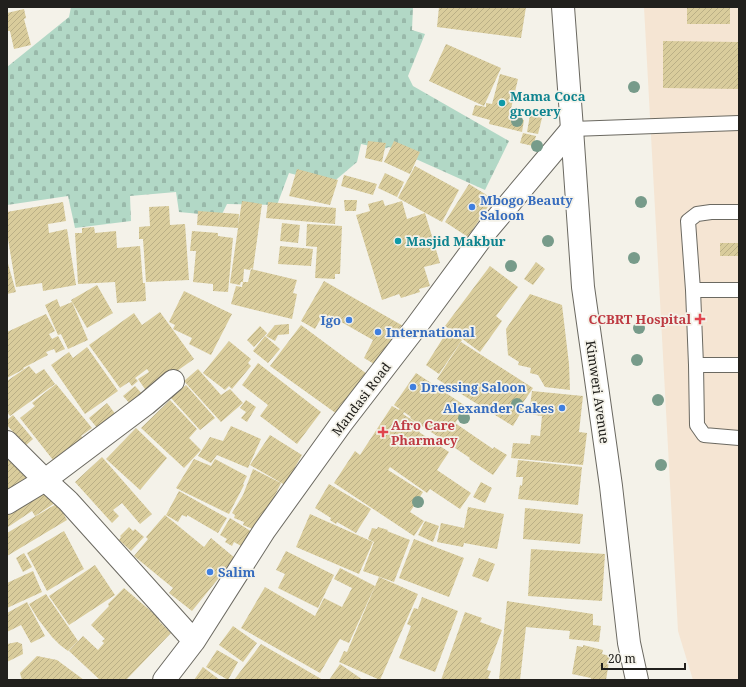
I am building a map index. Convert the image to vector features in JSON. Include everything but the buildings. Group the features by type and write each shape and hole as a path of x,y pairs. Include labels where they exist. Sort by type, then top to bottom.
{"street":[{"name":"Kimweri Avenue","path":"563,7 583,288 611,486 629,643 637,680"},
{"name":"Mandasi Road","path":"164,680 194,641 264,530 341,424 416,328 488,229 572,129"},
{"path":"7,503 45,480 146,404 172,381"},
{"path":"7,442 68,501 194,641"}],"lane":[{"path":"572,129 739,122"},
{"path":"739,212 711,212 697,214 688,221 693,290 697,425 704,435 739,438"},
{"path":"693,290 739,290"},
{"path":"696,365 739,365"}],"shaded area":[{"name":"CCBRT Hospital","path":"644,7 739,7 739,680 693,680 678,631"}],"green space":[{"path":"71,7 413,7 412,30 425,34 408,76 413,86 509,141 485,190 389,147 384,149 361,144 357,162 331,184 289,173 277,205 227,204 221,216 179,212 176,192 130,196 131,221 75,228 68,196 7,205 7,67 69,17"}],"place":[{"name":"Mama Coca grocery","path":"502,103"},
{"name":"Mbogo Beauty Saloon","path":"472,207"},
{"name":"Masjid Makbur","path":"398,241"},
{"name":"CCBRT Hospital","path":"700,319"},
{"name":"Igo","path":"349,320"},
{"name":"International","path":"378,332"},
{"name":"Dressing Saloon","path":"413,387"},
{"name":"Alexander Cakes","path":"562,408"},
{"name":"Afro Care Pharmacy","path":"383,432"},
{"name":"Salim","path":"210,572"}]}
